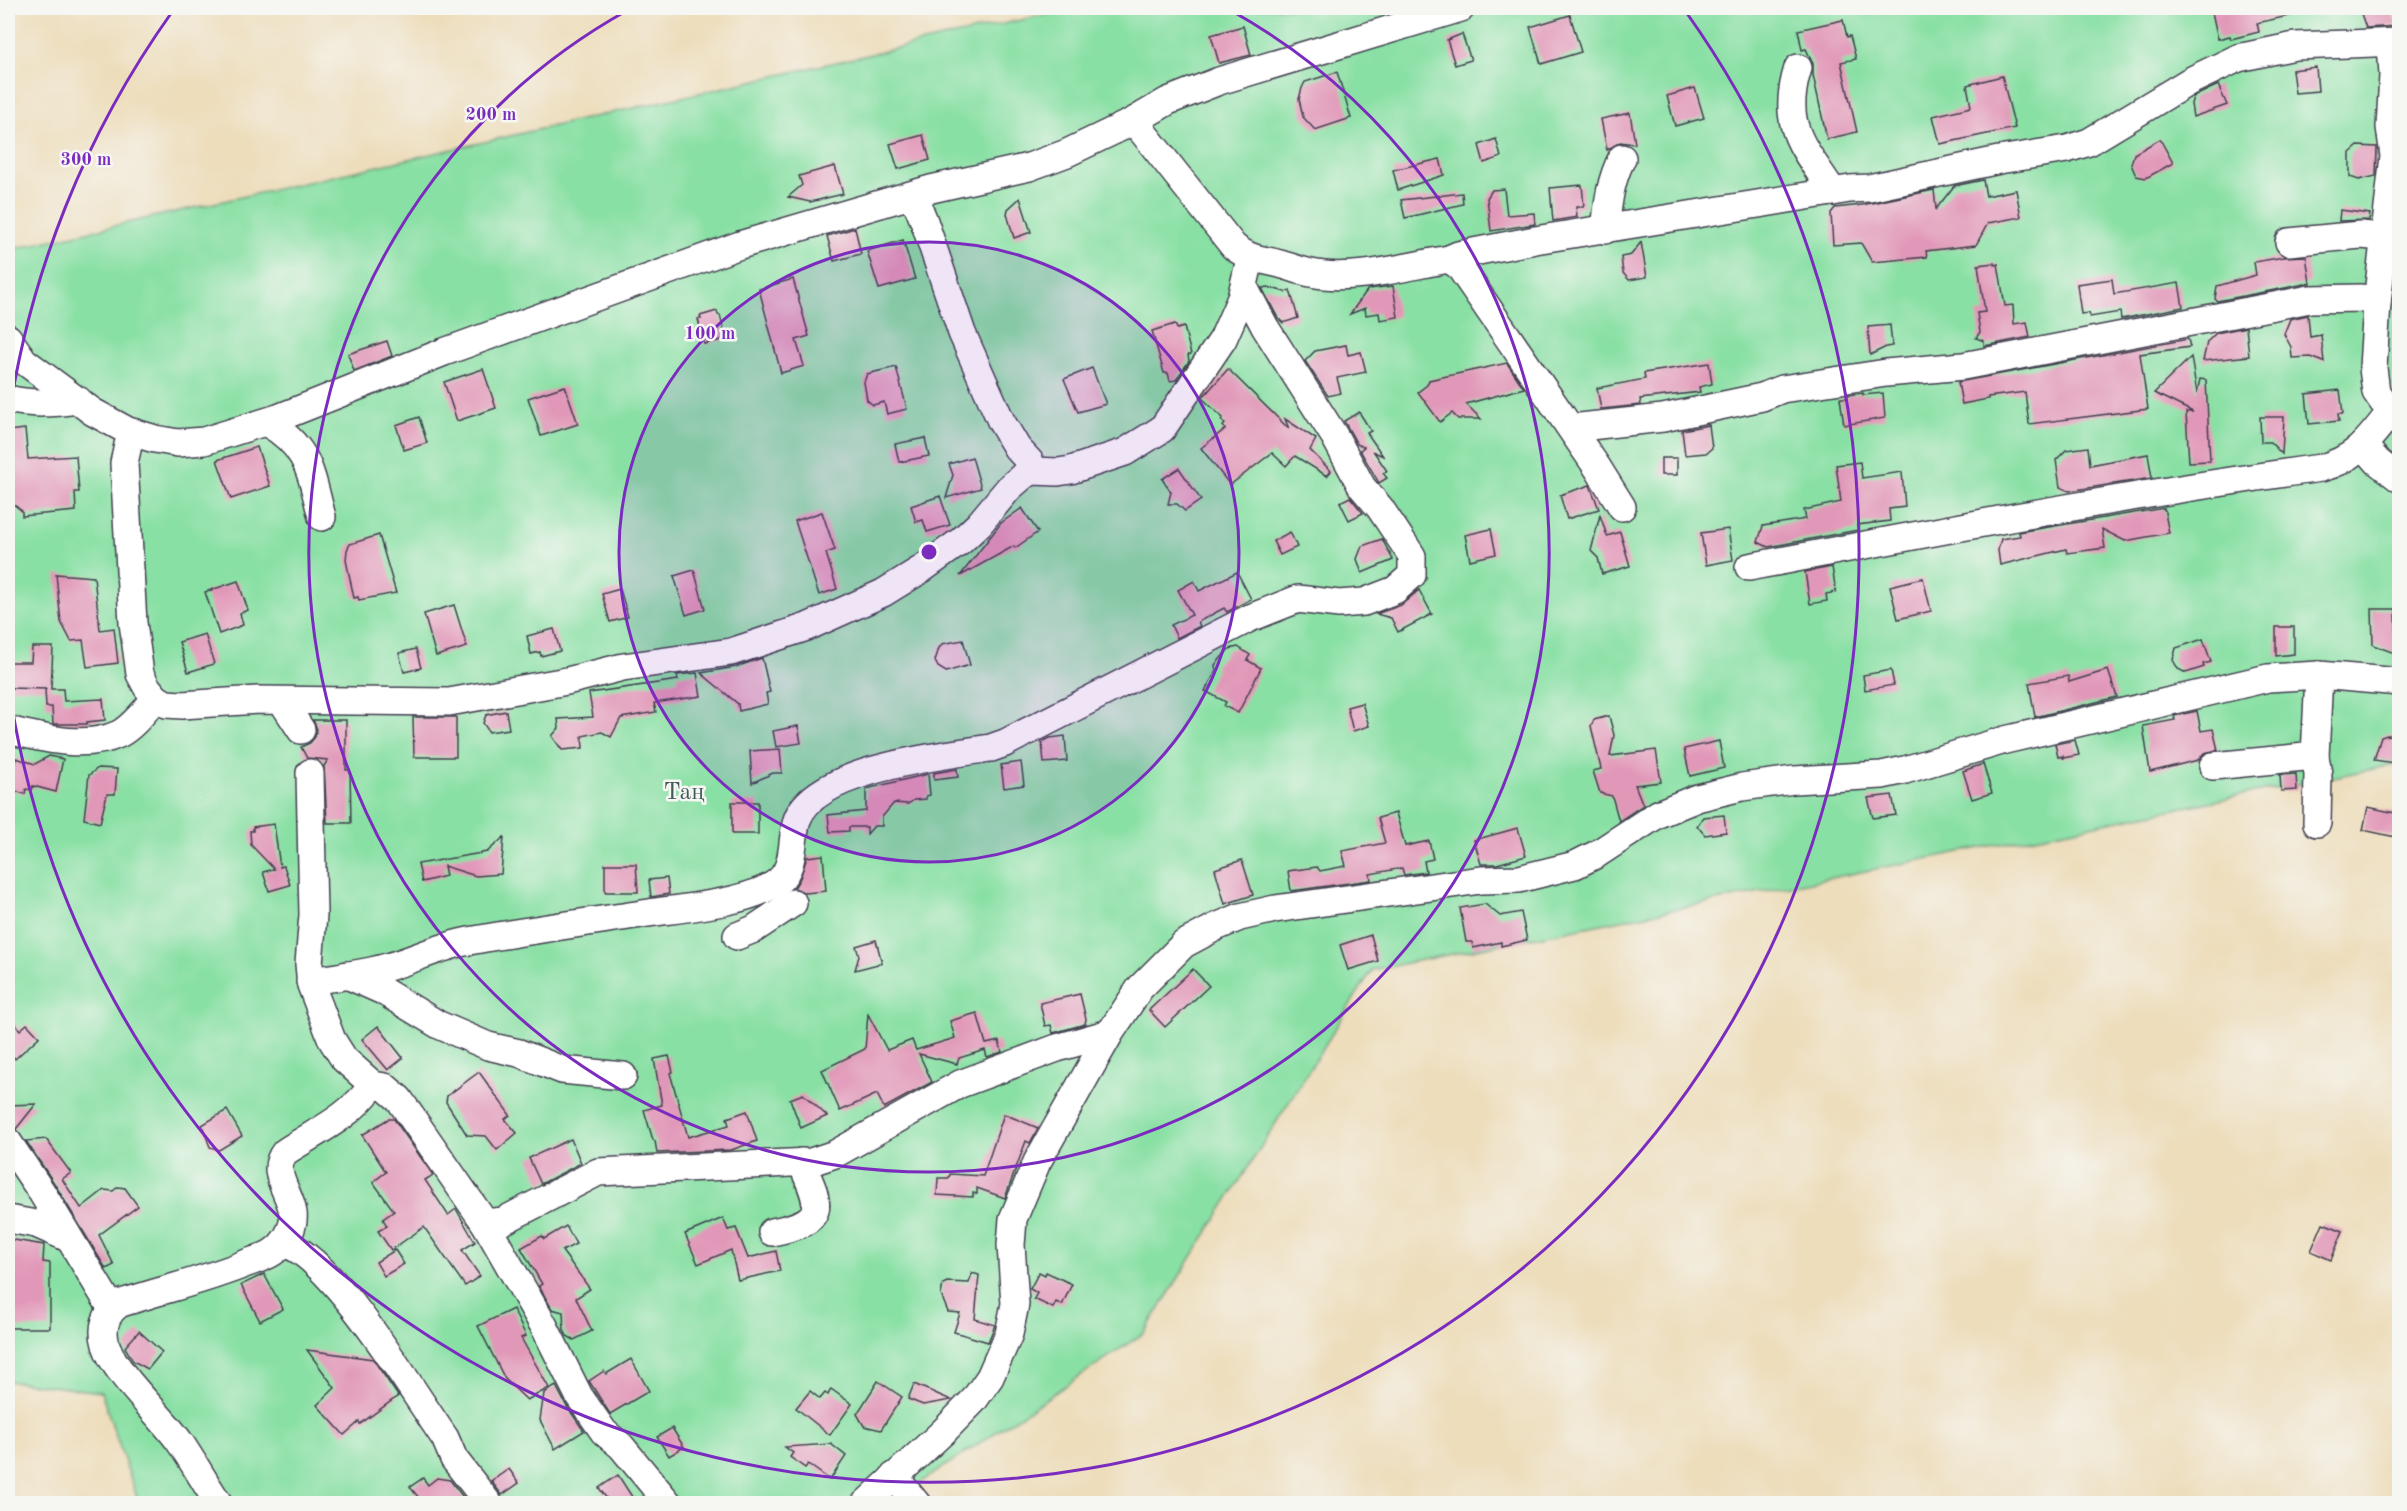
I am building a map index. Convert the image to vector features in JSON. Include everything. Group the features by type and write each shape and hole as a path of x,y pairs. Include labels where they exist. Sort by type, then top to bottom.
{"street":[{"path":"8,338 24,361 93,412 135,433 178,443 204,441 266,422 444,352 740,245 909,196 1029,166 1067,153 1134,121 1168,101 1219,81 1461,8"},
{"path":"1134,121 1234,247 1250,259 1312,273 1331,275 1367,273 1449,259 1458,255 1525,242 1869,188 1999,160 2067,149 2089,142 2190,81 2238,58 2295,46 2396,43 2390,126 2394,156 2377,303 2373,381 2376,392 2383,402 2396,409 2363,445 2341,462 2321,468 2194,488 2159,491 1749,567"},
{"path":"1798,68 1791,102 1796,135 1833,192"},
{"path":"1605,230 1609,192 1622,158"},
{"path":"909,196 918,206 962,333 1001,421 1017,448 1030,462 1033,471"},
{"path":"2289,242 2360,235 2385,237"},
{"path":"135,433 128,445 124,464 133,623 140,674 156,698 166,704 182,705 282,700 449,702 567,681 623,667 731,652 768,641 849,610 883,593 961,541 979,524 1009,488 1024,476 1033,471 1071,470 1125,452 1162,429 1223,339 1244,287 1250,259"},
{"path":"1449,259 1459,266 1571,428 1622,507"},
{"path":"310,981 390,967 465,942 682,909 735,898 772,886 780,880 790,863 798,817 812,799 854,777 888,764 998,745 1250,618 1298,599 1339,604 1364,602 1395,590 1412,575 1412,556 1380,507 1362,487 1335,437 1265,327 1244,287"},
{"path":"1571,428 1663,418 1762,397 1782,389 1886,373 1974,364 2310,300 2361,298 2377,303"},
{"path":"8,399 18,402 54,404 78,400"},
{"path":"266,422 284,432 303,454 309,465 322,517"},
{"path":"2363,445 2378,462 2400,479"},
{"path":"865,1503 966,1408 990,1377 1009,1334 1016,1304 1011,1245 1013,1219 1045,1145 1110,1032 1140,988 1169,957 1192,940 1240,917 1275,909 1481,880 1519,879 1575,865 1597,854 1658,814 1697,798 1742,787 1794,780 1882,775 2005,740 2041,733 2204,691 2268,678 2319,675 2400,682"},
{"path":"2317,823 2318,774 2315,756 2319,675"},
{"path":"8,730 60,740 99,739 119,734 133,724 156,698"},
{"path":"282,700 301,730"},
{"path":"2213,766 2315,756"},
{"path":"310,773 313,915 310,981 332,1040 344,1059 373,1085 385,1087 399,1099 485,1223 544,1326 579,1396 604,1432 621,1446 669,1503"},
{"path":"735,898 746,933 793,903"},
{"path":"347,975 383,991 439,1025 488,1046 519,1053 562,1070 623,1076"},
{"path":"485,1223 511,1218 598,1173 811,1162 835,1154 960,1084 1057,1048 1110,1032"},
{"path":"219,1503 178,1440 117,1366 104,1335 104,1324 112,1309 127,1302 235,1268 273,1253 284,1243 294,1219 289,1196 278,1169 280,1158 285,1152 328,1127 360,1104 373,1085"},
{"path":"8,1142 112,1309"},
{"path":"772,1232 802,1224 815,1212 814,1190 801,1162"},
{"path":"8,1208 31,1189 34,1181"},
{"path":"8,1219 36,1224 68,1238"},
{"path":"284,1243 300,1251 338,1286 445,1438 454,1459 489,1503"},
{"path":"894,1476 917,1503"}],"green space":[{"name":"Таң","path":"1074,8 2377,8 2400,52 2399,764 1372,970 1144,1333 890,1503 139,1503 101,1392 8,1381 8,250"}],"building":[{"path":"2211,8 2296,8 2297,14 2257,23 2259,32 2231,39 2230,36 2218,39"},
{"path":"2359,8 2392,8 2397,26 2366,28"},
{"path":"1570,15 1581,52 1541,64 1530,27"},
{"path":"1843,20 1856,59 1841,62 1857,132 1827,139 1813,75 1813,64 1806,49 1802,50 1798,30"},
{"path":"1243,26 1251,55 1219,63 1211,35"},
{"path":"1462,34 1471,60 1455,65 1447,40"},
{"path":"2316,67 2318,91 2295,93 2292,70"},
{"path":"1337,72 1351,118 1315,130 1303,117 1299,99 1302,88 1305,82"},
{"path":"2002,76 2015,128 1940,144 1933,116 1971,107 1967,85"},
{"path":"2218,85 2227,105 2193,117 2191,104 2193,97"},
{"path":"1695,88 1704,118 1675,126 1667,96"},
{"path":"1630,113 1635,144 1620,142 1607,150 1601,119"},
{"path":"923,135 930,160 898,169 890,144"},
{"path":"1496,139 1501,157 1484,163 1479,145"},
{"path":"2160,139 2173,163 2146,178 2136,176 2131,164 2134,154"},
{"path":"2358,146 2377,147 2376,176 2359,180 2350,177 2350,153"},
{"path":"1440,159 1444,175 1398,190 1393,170"},
{"path":"835,166 843,194 810,202 788,197 802,185 799,176"},
{"path":"1983,180 1986,196 2016,190 2021,217 1988,223 1976,245 1926,251 1927,257 1872,262 1861,243 1833,245 1831,213 1835,208 1862,205 1934,190 1936,209 1954,186"},
{"path":"1582,185 1584,207 1576,207 1577,217 1553,221 1550,188"},
{"path":"1504,189 1507,215 1534,213 1535,224 1491,231 1487,198 1492,190"},
{"path":"1462,193 1463,204 1405,218 1401,200"},
{"path":"1020,198 1031,232 1014,238 1007,214 1008,209"},
{"path":"2340,210 2370,214 2369,220 2339,221"},
{"path":"855,228 861,254 834,261 827,236"},
{"path":"903,240 915,279 879,289 867,251"},
{"path":"1641,242 1647,277 1629,280 1623,273 1621,257 1631,255"},
{"path":"2306,256 2310,283 2217,301 2215,299 2217,286 2256,275 2254,262"},
{"path":"1998,264 2005,306 2013,305 2014,324 2027,322 2030,337 1984,346 1984,341 1976,338 1980,332 1977,313 1985,312 1978,265"},
{"path":"793,279 809,336 796,340 804,366 781,373 759,289"},
{"path":"2112,279 2114,294 2179,283 2183,307 2121,319 2120,312 2090,317 2089,313 2081,314 2077,284"},
{"path":"1393,286 1398,317 1380,320 1379,313 1366,315 1365,308 1350,314 1368,289"},
{"path":"1268,287 1285,292 1290,290 1298,318 1283,323 1278,318 1262,288"},
{"path":"717,311 726,339 704,344 698,319 701,319 700,316"},
{"path":"2308,315 2310,337 2321,335 2324,362 2311,357 2292,358 2291,347 2284,334 2290,319"},
{"path":"1175,324 1177,329 1184,327 1191,354 1188,355 1189,361 1176,380 1170,381 1168,373 1164,373 1152,331"},
{"path":"1890,325 1892,346 1870,355 1868,327"},
{"path":"2246,327 2249,356 2203,361 2207,342 2216,333"},
{"path":"2188,339 2190,347 2140,354 2148,409 2029,424 2025,392 1988,397 1988,399 1962,404 1958,382"},
{"path":"387,341 392,356 354,371 348,354"},
{"path":"1346,345 1348,355 1361,352 1366,372 1337,378 1341,393 1328,396 1305,361 1315,351"},
{"path":"2191,357 2197,393 2200,379 2206,380 2210,461 2189,462 2186,412 2193,412 2154,393"},
{"path":"1507,363 1524,388 1466,404 1481,419 1458,419 1452,413 1440,422 1418,392 1427,385 1429,380"},
{"path":"1709,363 1712,384 1699,387 1700,392 1640,399 1641,405 1601,409 1597,388 1645,379 1644,373"},
{"path":"896,367 907,409 887,414 884,402 873,405 867,400 864,382 867,374"},
{"path":"1092,368 1106,404 1078,412 1064,379"},
{"path":"483,369 496,408 457,421 444,382"},
{"path":"1228,369 1289,429 1285,419 1316,439 1310,450 1331,471 1327,476 1295,456 1286,466 1272,453 1230,485 1201,448 1225,429 1223,426 1225,424 1221,420 1223,418 1202,398"},
{"path":"565,386 578,424 541,436 528,398"},
{"path":"2340,390 2343,414 2338,414 2339,421 2309,424 2306,394"},
{"path":"1863,393 1863,395 1883,393 1885,418 1844,425 1840,398"},
{"path":"1359,412 1371,431 1367,433 1383,456 1374,452 1387,471 1383,473 1387,478 1379,483 1360,450 1364,447 1357,444 1344,421"},
{"path":"419,417 427,443 404,450 396,425"},
{"path":"2260,417 2284,417 2282,454 2270,442 2261,442"},
{"path":"1709,425 1712,448 1706,453 1685,455 1682,430"},
{"path":"25,429 28,459 76,456 79,492 75,492 76,511 22,516 22,511 8,500 8,431"},
{"path":"925,438 929,456 899,462 895,444"},
{"path":"257,447 270,486 231,499 217,460"},
{"path":"2088,447 2090,465 2148,454 2152,478 2069,491 2060,487 2056,460 2066,450"},
{"path":"972,457 981,488 946,498 953,475 949,464"},
{"path":"1661,458 1677,458 1677,475 1661,475"},
{"path":"1860,462 1862,478 1902,472 1905,507 1889,509 1890,521 1857,525 1858,530 1768,547 1758,542 1763,526 1806,519 1804,510 1841,502 1836,465"},
{"path":"1179,468 1201,500 1185,511 1177,504 1168,504 1171,492 1162,479"},
{"path":"1590,485 1599,509 1567,519 1560,495"},
{"path":"940,496 950,525 927,532 923,520 916,522 911,506"},
{"path":"1350,497 1363,513 1349,520 1340,502"},
{"path":"1022,508 1038,532 1015,548 1014,546 960,576 1001,523"},
{"path":"2164,508 2169,533 2125,541 2102,529 2105,548 2067,553 2066,549 2000,565 1998,550 2001,539 2020,536 2019,532"},
{"path":"822,512 835,550 826,553 837,589 819,595 795,521"},
{"path":"1600,515 1607,536 1620,532 1630,566 1602,574 1598,558 1591,551"},
{"path":"1491,529 1496,554 1470,560 1465,535"},
{"path":"1728,529 1733,560 1706,565 1701,533"},
{"path":"1290,532 1297,547 1280,555 1273,541"},
{"path":"379,535 396,593 359,600 358,597 354,598 346,560 347,550 350,544"},
{"path":"1382,539 1393,560 1362,573 1357,559 1362,546"},
{"path":"1832,567 1836,592 1826,594 1827,601 1810,604 1805,572"},
{"path":"694,570 705,609 686,615 674,576"},
{"path":"1237,572 1251,599 1227,612 1224,608 1198,622 1200,626 1177,638 1171,625 1192,615 1178,590 1194,581 1199,591"},
{"path":"56,574 94,577 100,630 114,628 118,663 87,667 83,640 71,641 61,622"},
{"path":"1923,578 1931,611 1898,619 1890,586"},
{"path":"238,581 248,610 240,613 243,625 219,634 205,592"},
{"path":"620,589 628,617 610,622 602,594"},
{"path":"1419,590 1432,614 1398,632 1391,618 1376,614 1401,605"},
{"path":"454,605 467,647 436,656 424,614"},
{"path":"2372,609 2396,609 2397,654 2373,645"},
{"path":"2276,627 2294,627 2294,654 2276,656"},
{"path":"554,629 560,651 541,656 540,652 531,654 527,636"},
{"path":"205,634 214,664 188,672 179,642"},
{"path":"2203,639 2211,662 2186,673 2178,669 2173,660 2176,648"},
{"path":"963,640 970,665 946,672 938,667 935,661 942,644"},
{"path":"32,647 53,647 51,689 63,689 64,701 103,699 105,720 87,722 87,724 53,724 52,707 46,707 45,689 47,689 9,688 9,662 31,662"},
{"path":"1238,647 1250,655 1247,660 1261,668 1238,713 1224,706 1226,702 1205,691 1216,671 1215,665 1229,649"},
{"path":"416,649 421,668 404,672 399,653"},
{"path":"762,658 770,692 766,693 768,704 739,711 738,704 701,673 736,667"},
{"path":"1891,670 1894,685 1865,690 1863,675"},
{"path":"2108,670 2117,697 2035,717 2029,683 2068,676 2069,682"},
{"path":"697,673 701,696 654,703 656,712 621,718 611,737 602,732 582,736 583,748 562,750 552,736 559,728 558,719 593,717 589,693 678,680 677,675"},
{"path":"1362,703 1369,726 1353,731 1347,707"},
{"path":"506,711 509,729 489,732 483,723 486,715"},
{"path":"2197,711 2201,731 2213,729 2218,750 2204,753 2198,760 2150,772 2143,726 2175,720 2174,716"},
{"path":"1609,716 1614,735 1610,756 1656,750 1661,782 1635,785 1643,805 1619,821 1612,796 1600,793 1593,771 1601,769 1591,726 1594,720"},
{"path":"413,717 456,717 456,757 414,757"},
{"path":"313,720 346,720 346,770 350,770 351,823 327,823 324,766 328,760 307,758 301,747 310,743 315,737 317,729"},
{"path":"798,726 801,743 776,747 773,731"},
{"path":"2387,735 2400,737 2400,764 2374,760 2381,737"},
{"path":"1065,736 1067,761 1044,763 1042,742 1050,738"},
{"path":"2075,740 2079,755 2058,757 2055,744"},
{"path":"1719,741 1724,768 1690,776 1684,749"},
{"path":"780,749 782,773 773,773 752,783 750,751"},
{"path":"49,756 63,759 56,792 33,786 32,790 26,789 25,794 8,789 16,758 35,764"},
{"path":"1021,762 1024,785 1004,788 1001,765"},
{"path":"1983,764 1992,793 1972,799 1963,771"},
{"path":"98,768 117,769 115,794 107,794 100,823 84,819 89,775"},
{"path":"957,769 958,777 934,780 934,773"},
{"path":"928,774 930,795 926,796 926,799 914,800 908,804 894,803 882,817 882,826 874,826 867,834 867,827 849,827 849,831 830,832 828,815 866,811 866,789"},
{"path":"2296,774 2297,790 2281,791 2280,775"},
{"path":"1892,795 1896,815 1873,818 1868,798"},
{"path":"732,802 758,802 758,834 732,834"},
{"path":"2368,807 2400,814 2400,838 2363,830"},
{"path":"1396,813 1405,846 1429,841 1433,859 1424,861 1426,872 1404,875 1402,868 1370,874 1371,880 1291,891 1288,871 1317,867 1320,871 1346,866 1342,851 1385,843 1378,818"},
{"path":"1724,815 1726,832 1705,835 1697,826 1703,817"},
{"path":"274,824 280,867 284,866 290,885 269,891 263,872 274,869 251,845 250,831 253,831 253,827"},
{"path":"1518,828 1526,856 1497,864 1481,864 1474,840"},
{"path":"504,837 501,874 476,876 444,866 446,876 422,882 418,864 487,852"},
{"path":"823,855 826,891 805,893 794,888 807,857"},
{"path":"1242,860 1253,895 1225,904 1215,869"},
{"path":"605,864 636,864 638,892 605,892"},
{"path":"667,878 669,894 651,897 649,880"},
{"path":"1485,904 1500,916 1521,912 1527,940 1501,946 1501,942 1473,948 1472,942 1466,942 1460,908"},
{"path":"1371,935 1378,961 1348,970 1340,945"},
{"path":"876,940 882,963 855,970 859,956 856,946"},
{"path":"1193,969 1209,986 1165,1027 1149,1010"},
{"path":"1080,994 1086,1019 1085,1024 1053,1033 1051,1025 1045,1026 1040,1003"},
{"path":"977,1013 986,1044 999,1041 1002,1052 987,1057 985,1050 959,1058 957,1064 919,1054 932,1082 884,1108 877,1094 840,1111 822,1070 865,1049 868,1014 887,1050 912,1040 916,1050 955,1038 950,1021"},
{"path":"8,1016 20,1030 27,1024 39,1037 15,1059 8,1050"},
{"path":"378,1026 403,1058 388,1070 362,1039"},
{"path":"669,1056 673,1072 670,1073 688,1137 729,1125 727,1118 747,1111 757,1141 731,1150 657,1153 644,1110 662,1105 654,1059"},
{"path":"479,1072 510,1115 505,1119 517,1133 497,1150 486,1136 467,1135 446,1102 447,1096"},
{"path":"803,1094 827,1116 801,1128 790,1099"},
{"path":"36,1104 16,1129 8,1126 8,1105"},
{"path":"227,1110 242,1136 219,1150 210,1147 202,1125"},
{"path":"1004,1114 1038,1128 1030,1143 1026,1141 1005,1198 977,1188 977,1194 973,1193 973,1197 937,1195 938,1178 949,1178 950,1174 983,1176"},
{"path":"388,1119 394,1119 433,1175 425,1180 448,1215 456,1209 475,1242 462,1250 480,1276 465,1286 424,1227 391,1250 378,1231 387,1226 383,1219 394,1211 373,1182 386,1172 362,1135"},
{"path":"46,1139 71,1173 62,1179 81,1208 104,1190 113,1191 118,1187 125,1188 138,1206 99,1235 114,1265 106,1269 26,1141"},
{"path":"571,1139 581,1163 541,1184 529,1158"},
{"path":"723,1218 728,1230 736,1228 748,1258 776,1251 780,1271 738,1280 731,1250 698,1264 685,1234"},
{"path":"2323,1223 2343,1231 2331,1260 2311,1251"},
{"path":"566,1226 576,1244 562,1251 590,1289 576,1298 592,1331 574,1340 567,1336 564,1330 563,1312 552,1309 539,1286 542,1284 521,1248 542,1236 544,1239"},
{"path":"8,1239 44,1245 43,1262 50,1263 50,1328 8,1328"},
{"path":"395,1250 404,1264 384,1276 376,1262"},
{"path":"1039,1272 1045,1275 1046,1272 1072,1284 1062,1305 1056,1302 1053,1308 1034,1299 1037,1293 1030,1289"},
{"path":"972,1273 979,1275 975,1319 995,1325 988,1342 954,1332 960,1313 948,1312 941,1295 943,1284 947,1282 969,1283"},
{"path":"264,1274 283,1309 260,1321 241,1285"},
{"path":"513,1309 526,1336 521,1338 549,1388 527,1400 505,1379 478,1326"},
{"path":"139,1331 162,1352 148,1369 133,1361 125,1347"},
{"path":"307,1350 373,1359 398,1396 344,1435 317,1405 335,1388"},
{"path":"631,1359 649,1391 610,1414 589,1381 604,1371 606,1374"},
{"path":"878,1381 902,1397 881,1430 864,1426 857,1414"},
{"path":"914,1384 951,1400 923,1405 908,1399"},
{"path":"556,1386 584,1431 555,1449 540,1420 544,1393"},
{"path":"831,1389 852,1404 830,1435 796,1408 810,1391 820,1399 825,1393 828,1395"},
{"path":"672,1428 684,1447 669,1456 657,1437"},
{"path":"831,1444 846,1456 830,1480 808,1464 805,1468 790,1457 793,1453 785,1447"},
{"path":"509,1469 519,1483 502,1495 491,1481"},
{"path":"618,1475 636,1503 610,1503 599,1488"},
{"path":"423,1478 428,1485 437,1478 450,1480 466,1501 460,1501 462,1503 423,1503 410,1487"}]}
